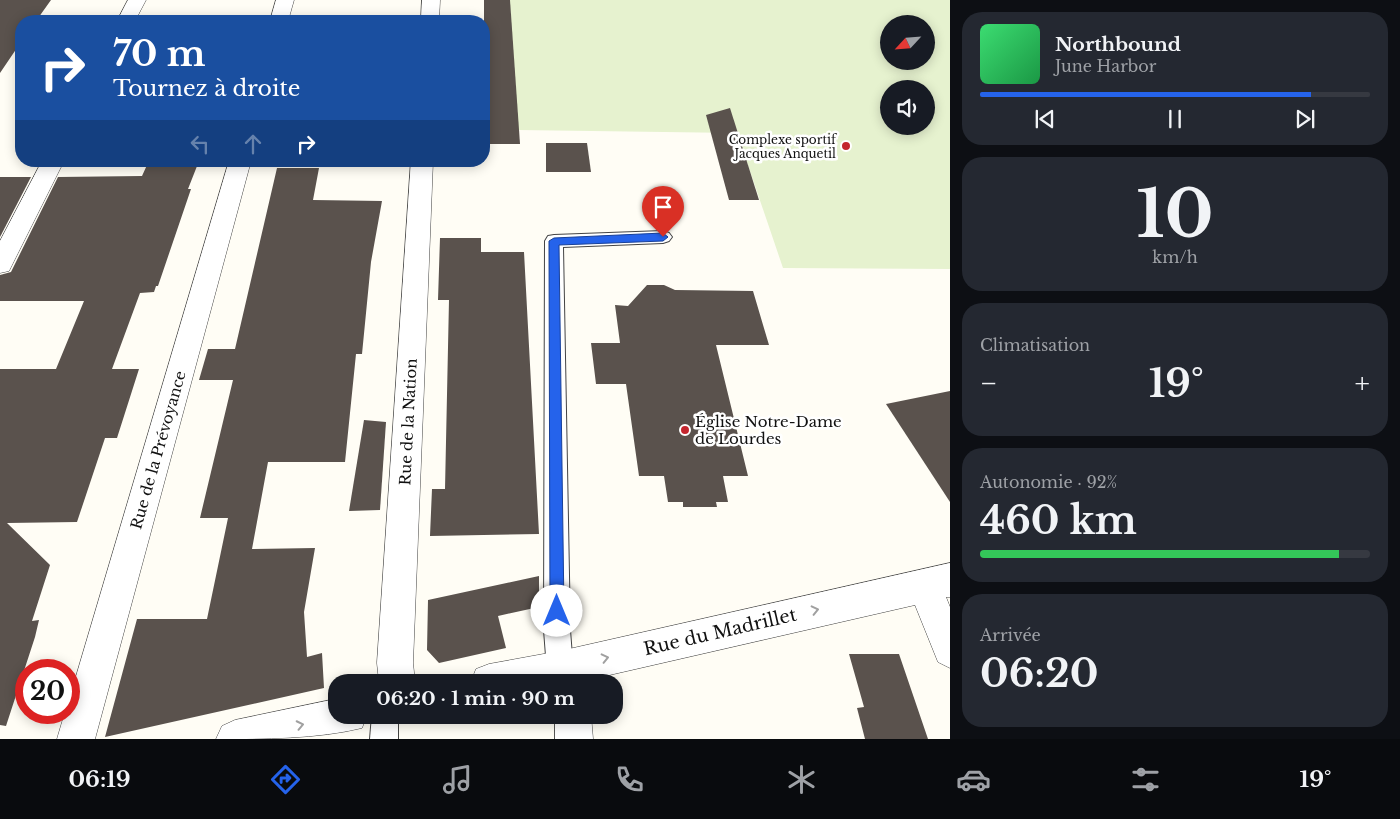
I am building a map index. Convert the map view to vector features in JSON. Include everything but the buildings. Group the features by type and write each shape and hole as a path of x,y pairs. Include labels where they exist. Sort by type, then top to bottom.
{"street":[{"path":"129,15 137,0"},
{"path":"281,15 285,0"},
{"path":"430,15 431,0"},
{"path":"0,264 50,167"},
{"name":"Rue de la Prévoyance","path":"76,739 238,167"},
{"name":"Rue de la Nation","path":"396,674 395,663 422,167"},
{"path":"937,583 950,650"},
{"name":"Rue du Madrillet","path":"551,674 567,672 937,583"},
{"path":"235,739 328,719"},
{"path":"573,724 574,739"}],"lane":[{"path":"567,672 557,630 554,241 663,237"},
{"path":"384,739 385,724"}],"green space":[{"name":"Complexe sportif Jacques Anquetil","path":"507,0 950,0 950,269 783,268 737,133 518,130"}],"place":[{"name":"Complexe sportif Jacques Anquetil","path":"846,146"},
{"name":"Église Notre-Dame de Lourdes","path":"685,430"}],"route":[{"path":"557,611 554,241 663,237"}]}
